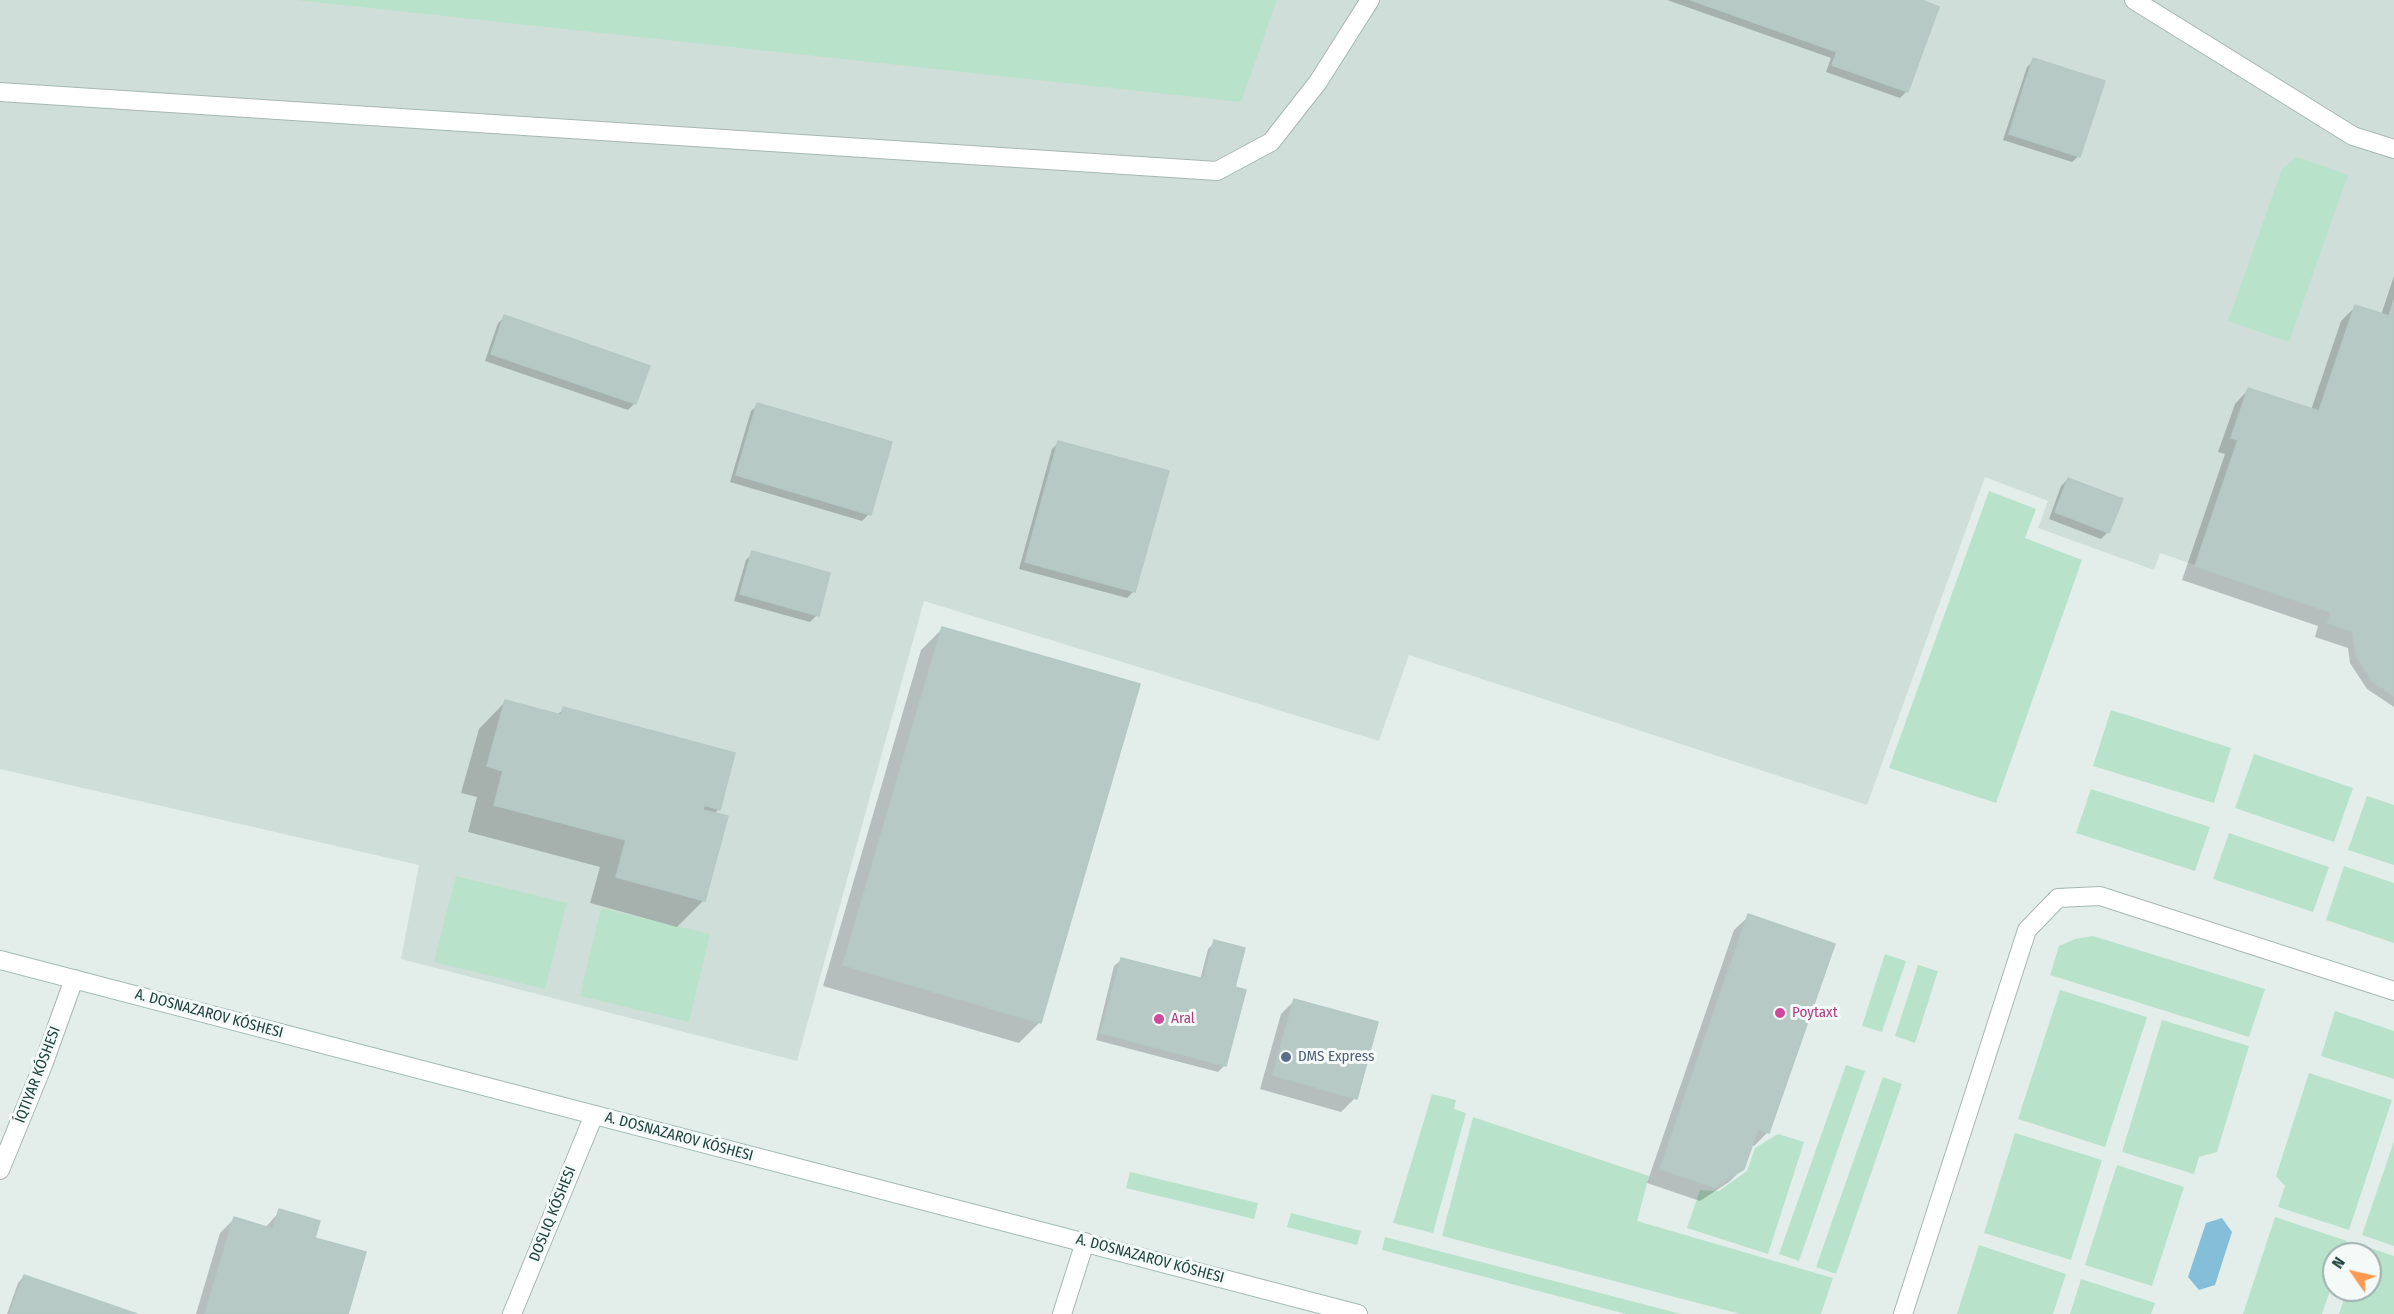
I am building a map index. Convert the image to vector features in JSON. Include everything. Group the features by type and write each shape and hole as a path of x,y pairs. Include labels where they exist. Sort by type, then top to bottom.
{"main road":[{"path":"0,92 1217,171 1271,142 1318,82 1370,0"},
{"path":"2134,0 2353,136 2394,149"},
{"path":"1903,1314 2027,930 2058,898 2100,896 2394,991"},
{"name":"A. DOSNAZAROV KÓSHESI","path":"0,960 1358,1314"},
{"path":"0,1170 43,1065 74,979"},
{"path":"512,1314 594,1115"},
{"path":"1062,1314 1085,1242"}],"shaded area":[{"path":"0,0 2394,0 2394,696 2373,682 2356,655 2353,631 2328,623 2331,612 2160,553 2154,570 2038,528 2048,501 1985,477 1867,805 1409,655 1379,741 924,601 797,1061 401,959 419,865 0,769"}],"green space":[{"path":"296,0 1277,0 1241,102"},
{"path":"2297,157 2348,175 2289,342 2228,321 2282,169"},
{"path":"1989,491 2036,509 2025,538 2082,560 1996,803 1889,768"},
{"path":"2111,710 2231,748 2214,803 2093,766"},
{"path":"2254,754 2353,788 2334,842 2235,808"},
{"path":"2091,789 2210,827 2195,871 2076,833"},
{"path":"2367,796 2394,805 2394,865 2348,850"},
{"path":"2229,833 2329,867 2313,912 2213,879"},
{"path":"2344,866 2394,883 2394,943 2326,920"},
{"path":"456,876 567,903 545,989 434,962"},
{"path":"601,908 710,934 689,1022 580,996"},
{"path":"2093,936 2265,989 2249,1037 2050,975 2059,946 2075,939"},
{"path":"1885,954 1906,961 1882,1032 1862,1026"},
{"path":"1918,965 1938,971 1915,1043 1895,1036"},
{"path":"2060,990 2147,1017 2105,1147 2018,1119"},
{"path":"2335,1011 2394,1031 2394,1079 2321,1056"},
{"path":"2162,1020 2249,1046 2217,1152 2199,1157 2194,1174 2122,1152"},
{"path":"1846,1065 1865,1071 1799,1261 1779,1254"},
{"path":"2309,1073 2392,1100 2349,1230 2278,1207 2285,1186 2276,1176"},
{"path":"1883,1077 1902,1084 1836,1274 1816,1267"},
{"path":"1432,1094 1456,1100 1454,1109 1466,1113 1433,1233 1393,1223"},
{"path":"1473,1117 1649,1176 1637,1221 1833,1278 1821,1314 1740,1314 1442,1236"},
{"path":"2015,1133 2102,1160 2071,1260 1984,1233"},
{"path":"1778,1134 1804,1142 1768,1254 1687,1228 1700,1190 1719,1191 1747,1171 1755,1148"},
{"path":"2394,1141 2394,1246 2362,1235"},
{"path":"2117,1165 2184,1187 2152,1286 2085,1265"},
{"path":"1130,1172 1258,1203 1254,1219 1126,1188"},
{"path":"1291,1213 1361,1231 1357,1245 1287,1227"},
{"path":"2275,1217 2347,1241 2322,1242 2322,1302 2326,1302 2322,1314 2243,1314"},
{"path":"1385,1237 1681,1314 1626,1314 1382,1250"},
{"path":"1979,1245 2066,1274 2053,1314 1957,1314"},
{"path":"2382,1252 2394,1256 2394,1314 2339,1314 2343,1302 2382,1302"},
{"path":"2081,1279 2155,1303 2151,1314 2070,1314"}],"water":[{"path":"2222,1218 2232,1232 2215,1285 2199,1290 2188,1277 2206,1223"}],"building":[{"path":"1691,0 1921,0 1939,7 1908,92 1832,65 1837,52"},
{"path":"2033,58 2105,81 2080,157 2009,134"},
{"path":"2394,300 2394,645 2328,623 2331,612 2195,566 2238,440 2231,438 2248,388 2319,411 2355,305 2389,316"},
{"path":"504,315 650,366 636,404 491,354"},
{"path":"757,403 892,442 871,515 736,475"},
{"path":"1058,441 1169,471 1135,592 1025,562"},
{"path":"2068,478 2123,499 2109,533 2055,512"},
{"path":"752,551 830,573 819,616 740,594"},
{"path":"942,627 1140,684 1041,1023 843,965"},
{"path":"2353,631 2394,645 2394,696 2373,682 2356,655"},
{"path":"505,700 561,715 563,707 735,753 720,810 704,805 703,810 728,816 705,901 616,877 626,840 494,805 503,771 487,766"},
{"path":"1748,914 1835,944 1769,1133 1758,1129 1744,1169 1715,1187 1660,1169"},
{"path":"1214,940 1245,948 1235,987 1246,990 1226,1066 1101,1033 1121,958 1204,979"},
{"path":"1294,999 1378,1022 1357,1099 1273,1075"},
{"path":"279,1209 320,1221 315,1238 366,1252 348,1314 205,1314 234,1217 273,1229"},
{"path":"24,1275 137,1314 10,1314"}],"place":[{"name":"Poytaxt","path":"1780,1013"},
{"name":"Aral","path":"1159,1019"},
{"name":"DMS Express","path":"1286,1057"}]}
